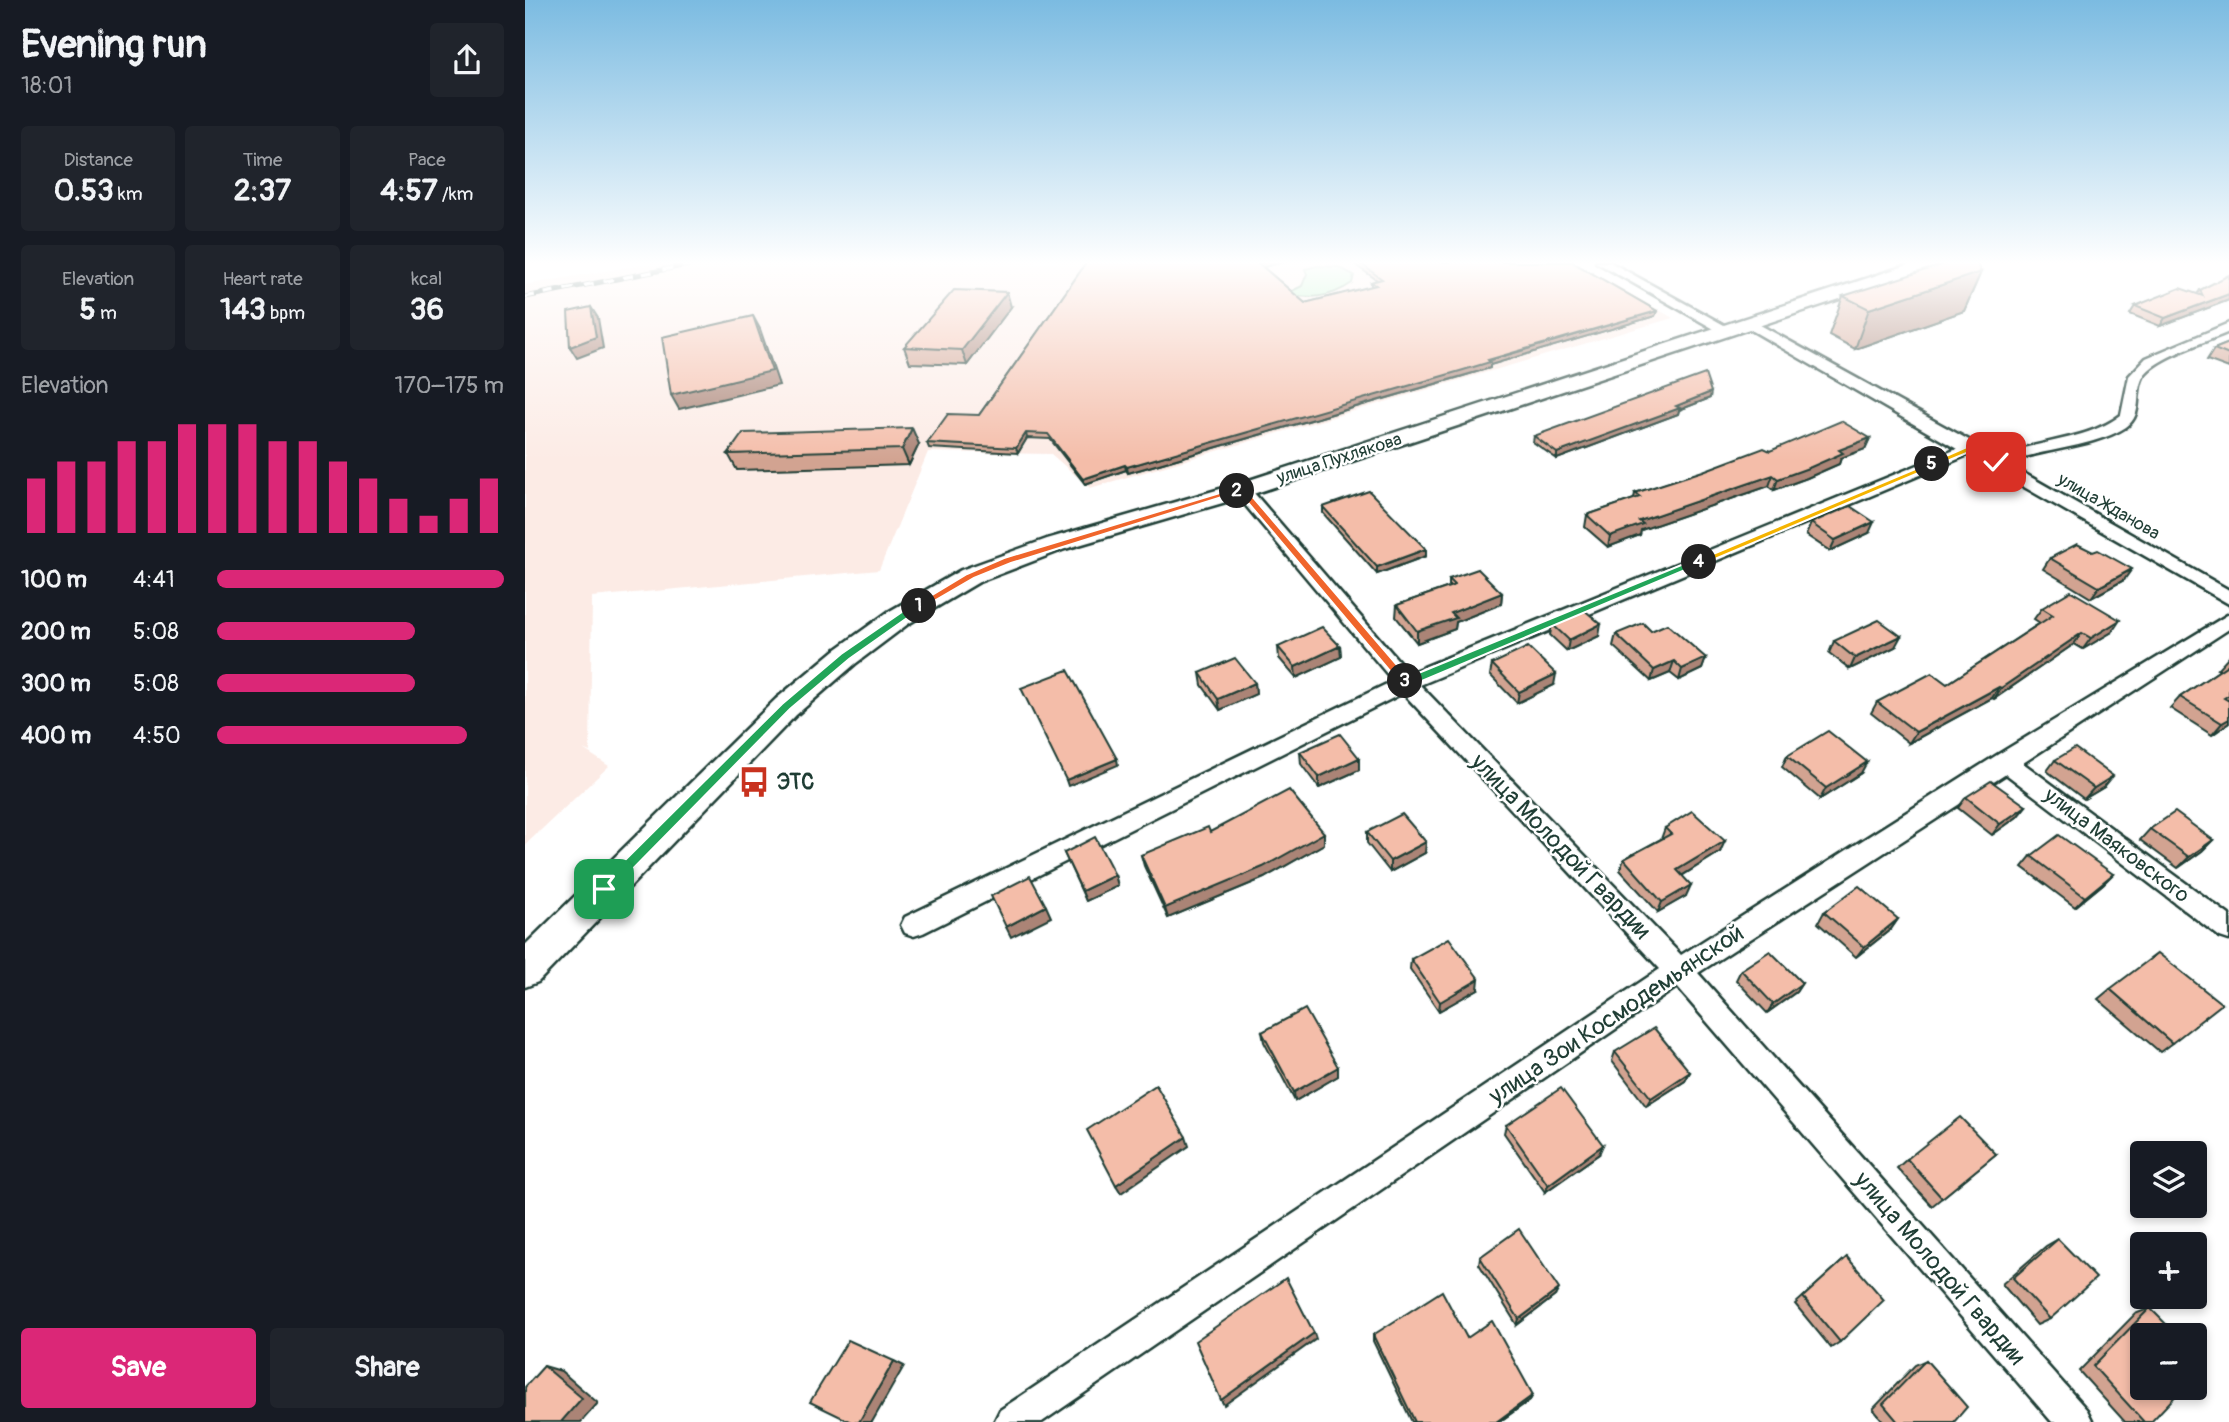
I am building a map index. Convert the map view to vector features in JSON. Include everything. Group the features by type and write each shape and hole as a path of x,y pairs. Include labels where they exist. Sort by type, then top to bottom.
{"street":[{"path":"1723,328 1728,331"},
{"name":"улица Пухлякова","path":"525,970 786,706 866,641 951,586 1008,560 1056,544 1242,490 1737,328"},
{"name":"улица Жданова","path":"1759,328 1972,448 2229,598"},
{"path":"1996,462 2022,452 2067,443 2118,425 2128,417 2136,376 2151,361 2226,328"},
{"path":"914,925 1406,684 1972,448"},
{"name":"улица Молодой Гвардии","path":"1242,490 1406,684 1679,971 2075,1422"},
{"name":"улица Зои Космодемьянской","path":"1012,1422 1679,971 2229,620"},
{"name":"улица Маяковского","path":"2005,761 2229,929"}],"shaded area":[{"path":"525,328 1637,328 1090,488 1051,454 928,452 879,570 592,597 590,752 583,749 609,766 525,845"}],"building":[{"path":"569,328 595,328 596,337 570,347"},
{"path":"699,328 757,328 772,371 671,395 662,337"},
{"path":"920,328 979,328 962,350 904,347"},
{"path":"1040,328 1597,328 1488,360 1490,362 1460,371 1083,479 1048,434 1026,433 1016,448 927,443 948,414 979,415"},
{"path":"2229,343 2229,355 2214,349"},
{"path":"1705,374 1711,392 1676,406 1680,408 1557,453 1534,436"},
{"path":"1841,421 1870,438 1839,450 1843,453 1811,467 1778,479 1773,475 1639,521 1643,524 1610,536 1587,515 1640,497 1635,493 1764,448 1770,451"},
{"path":"912,428 902,449 728,454 743,433"},
{"path":"1369,491 1426,549 1377,567 1323,507"},
{"path":"1850,506 1874,522 1835,540 1811,523"},
{"path":"2077,544 2093,552 2098,550 2132,569 2099,587 2050,558"},
{"path":"1478,569 1502,593 1451,613 1456,618 1417,631 1397,605 1455,585 1449,579"},
{"path":"2071,591 2120,620 2091,638 2082,633 2001,688 1916,732 1877,702 1932,673 1947,684 2053,615 2042,608"},
{"path":"1583,609 1601,624 1569,640 1552,624"},
{"path":"1879,620 1901,636 1855,658 1834,641"},
{"path":"1643,623 1651,631 1667,624 1706,658 1682,669 1674,661 1654,670 1616,634"},
{"path":"1322,627 1340,646 1295,667 1278,647"},
{"path":"1528,647 1556,674 1519,692 1492,664"},
{"path":"1235,658 1255,683 1218,699 1200,673"},
{"path":"2229,664 2229,695 2224,698 2229,701 2229,719 2222,723 2180,697"},
{"path":"1068,670 1117,759 1066,780 1021,688"},
{"path":"1828,731 1867,762 1826,788 1787,756"},
{"path":"1340,734 1359,758 1319,777 1300,752"},
{"path":"2075,748 2113,776 2094,788 2055,760"},
{"path":"1991,781 2026,806 2000,824 1966,797"},
{"path":"1289,790 1324,833 1263,867 1165,908 1141,855 1208,827 1210,832"},
{"path":"1692,811 1725,841 1677,870 1691,885 1662,902 1624,859 1671,834 1665,828"},
{"path":"2175,812 2213,840 2189,857 2150,829"},
{"path":"1402,814 1426,842 1390,861 1367,832"},
{"path":"2059,835 2113,874 2085,897 2031,856"},
{"path":"1095,837 1115,875 1082,891 1064,853"},
{"path":"1030,876 1046,906 1006,927 991,896"},
{"path":"1859,886 1898,919 1864,947 1824,912"},
{"path":"1449,938 1479,979 1440,1002 1411,959"},
{"path":"1770,951 1802,983 1773,1004 1741,970"},
{"path":"2158,953 2222,1004 2172,1043 2110,989"},
{"path":"1305,1009 1338,1067 1294,1092 1262,1032"},
{"path":"1654,1028 1690,1072 1651,1098 1615,1052"},
{"path":"1156,1085 1186,1137 1116,1185 1087,1130"},
{"path":"1561,1088 1603,1145 1548,1185 1506,1125"},
{"path":"1960,1117 1996,1154 1942,1198 1907,1159"},
{"path":"1519,1229 1559,1289 1519,1319 1480,1257"},
{"path":"2058,1239 2096,1278 2050,1319 2013,1278"},
{"path":"1847,1257 1884,1300 1840,1342 1803,1297"},
{"path":"1286,1278 1314,1333 1221,1400 1195,1341"},
{"path":"1442,1291 1467,1338 1492,1321 1533,1395 1496,1422 1415,1422 1373,1335"},
{"path":"2151,1309 2165,1323 2135,1323"},
{"path":"2130,1328 2130,1400 2172,1400 2151,1422 2144,1422 2093,1366"},
{"path":"848,1340 894,1361 859,1422 851,1422 810,1402"},
{"path":"1926,1360 1967,1407 1954,1422 1898,1422 1883,1404"},
{"path":"544,1366 582,1398 561,1422 525,1422 525,1387"}],"place":[{"name":"ЭТС","path":"754,782"}],"route":[{"path":"604,889 786,706 845,657 898,618 951,586 1008,560 1056,544 1242,490 1406,684 1972,448 1996,462"}]}
